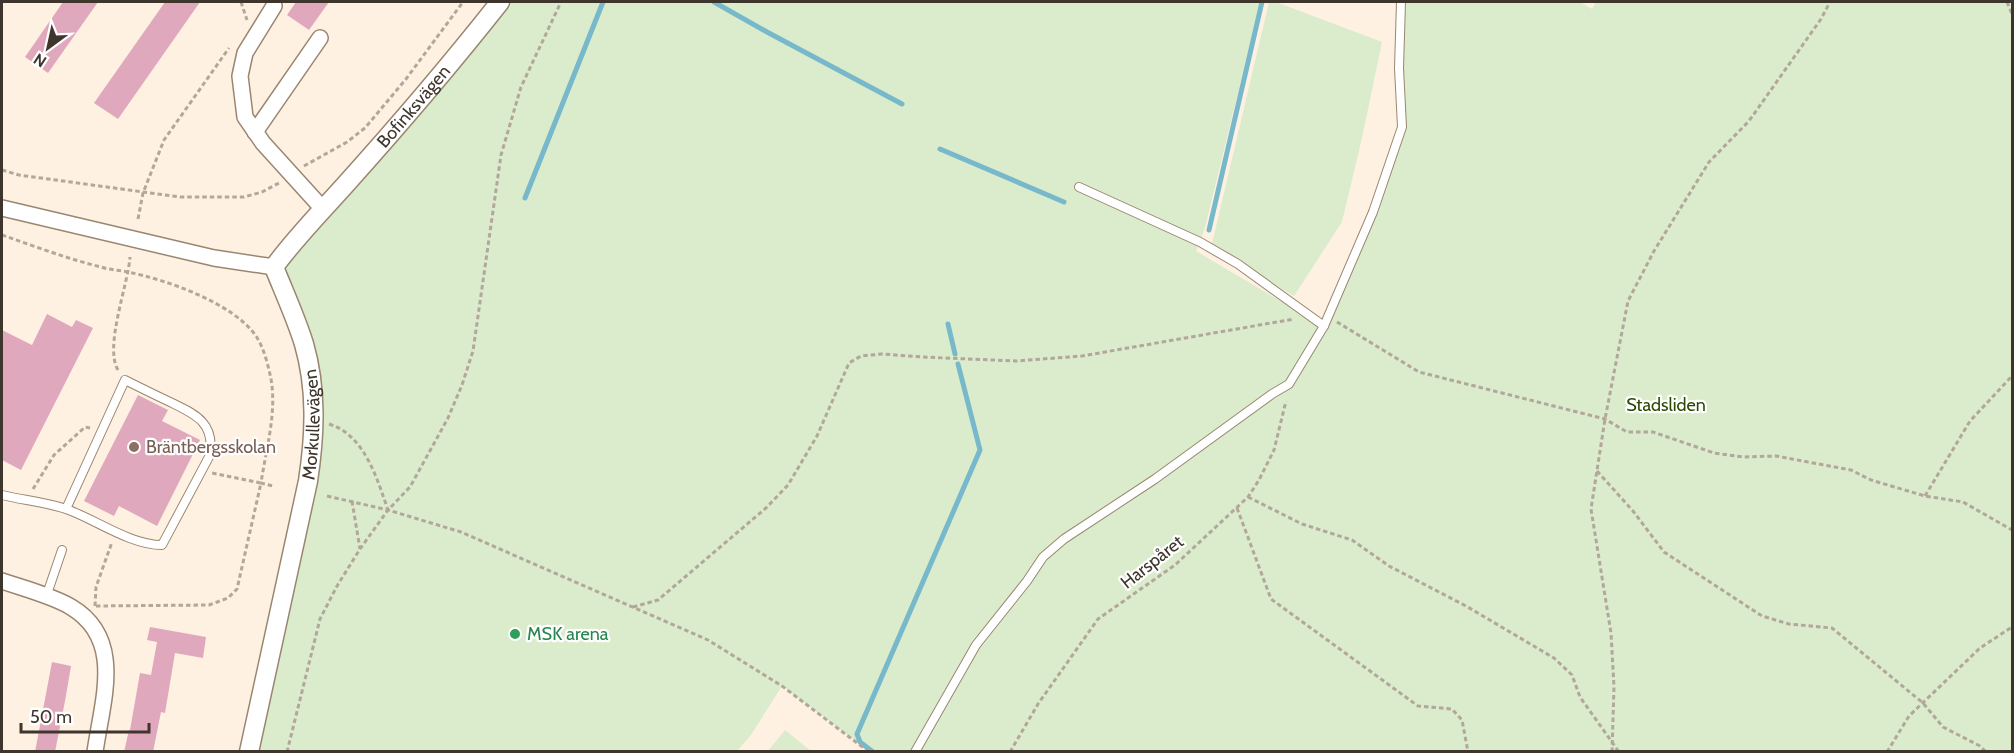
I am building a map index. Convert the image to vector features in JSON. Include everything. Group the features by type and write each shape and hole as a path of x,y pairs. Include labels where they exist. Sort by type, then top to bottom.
{"street":[{"name":"Bofinksvägen","path":"274,267 295,239 345,185 466,45 500,2"},
{"path":"274,6 245,53 240,76 245,117 263,143 322,208"},
{"path":"255,132 320,38"},
{"path":"2,208 214,258 274,267"},
{"name":"Morkullevägen","path":"249,752 308,481 313,446 313,398 304,345 274,267"},
{"path":"2,581 70,606 89,621 101,639 107,668 95,752"}],"lane":[{"path":"915,752 976,645 1027,581 1042,557 1064,539 1155,479 1289,384 1324,326 1373,212 1402,127 1399,68 1401,2"},
{"path":"1079,187 1200,242 1238,264 1324,326"},
{"path":"2,495 66,509 116,532 154,545 162,545 210,455 212,444 203,422 192,411 125,380 66,509"},
{"path":"46,597 62,550"}],"path":[{"path":"241,2 247,20 243,26"},
{"path":"287,752 320,619 360,549 388,510 410,487 448,418 462,384 473,351 501,155 521,87 561,2"},
{"path":"1612,752 1614,687 1611,633 1591,509 1605,419 1628,301 1654,251 1709,162 1749,121 1830,2"},
{"path":"2007,2 2013,14"},
{"path":"138,219 143,193 164,140 233,42"},
{"path":"403,86 406,79"},
{"path":"2,235 102,268 129,272 196,293 227,310 246,324 257,338 264,354 271,380 272,411 261,483 237,589 228,598 208,605 95,606 96,587 116,532"},
{"path":"125,380 114,363 117,319 129,272 130,257"},
{"path":"1328,316 1419,372 1605,419 1627,432 1653,432 1714,453 1743,457 1776,456 1851,470 1871,480 1925,496 1963,502 2013,530"},
{"path":"633,607 658,600 766,508 788,485 817,436 849,363 861,356 882,354 1016,361 1082,356 1301,318 1324,326"},
{"path":"1925,496 1970,421 2013,376"},
{"name":"Harspåret","path":"1010,752 1038,704 1098,620 1175,565 1248,497 1274,450 1289,384"},
{"path":"313,419 334,425 356,439 377,479 388,510"},
{"path":"27,501 54,455 70,439 85,427 102,430"},
{"path":"203,471 273,486"},
{"path":"1597,471 1633,511 1664,552 1762,616 1789,624 1832,628 1923,703 1943,728 1980,746 1986,752"},
{"path":"327,495 461,532 708,640 782,686 869,752"},
{"path":"1248,497 1302,524 1352,540 1389,566 1466,606 1554,658 1572,675 1580,697 1619,752"},
{"path":"352,501 360,549"},
{"path":"1237,508 1271,599 1418,706 1452,709 1462,720 1468,752"},
{"path":"1887,752 1909,716 1980,648 2013,627"}],"green space":[{"name":"Stadsliden","path":"500,2 1260,2 1205,228 1196,251 1323,326 1373,212 1402,127 1401,2 1580,2 1592,9 1596,2 2012,2 2012,751 869,751 782,686 751,735 737,751 249,752 275,629 313,398 274,267"},
{"path":"1269,2 1276,2 1382,42 1342,222 1294,296 1211,248"},
{"path":"785,730 811,751 768,751"}],"building":[{"path":"63,2 98,2 48,73 25,57"},
{"path":"165,2 200,2 118,119 94,103"},
{"path":"296,2 329,2 309,30 287,15"},
{"path":"47,314 72,327 76,320 93,328 21,470 2,460 2,330 32,345"},
{"path":"138,395 168,410 162,421 200,440 157,526 119,506 114,516 84,501"},
{"path":"150,627 206,637 203,658 175,653 165,713 161,712 153,752 124,752 140,673 151,675 157,642 147,640"},
{"path":"52,662 71,666 65,701 55,752 35,752"}],"waterway":[{"path":"525,198 603,2"},
{"path":"714,2 902,104"},
{"path":"1209,230 1262,2"},
{"path":"940,149 1064,202"},
{"path":"948,324 955,354"},
{"path":"873,752 860,742 857,734 980,450 958,364"}],"place":[{"name":"Bräntbergsskolan","path":"134,447"},
{"name":"MSK arena","path":"515,634"}]}
